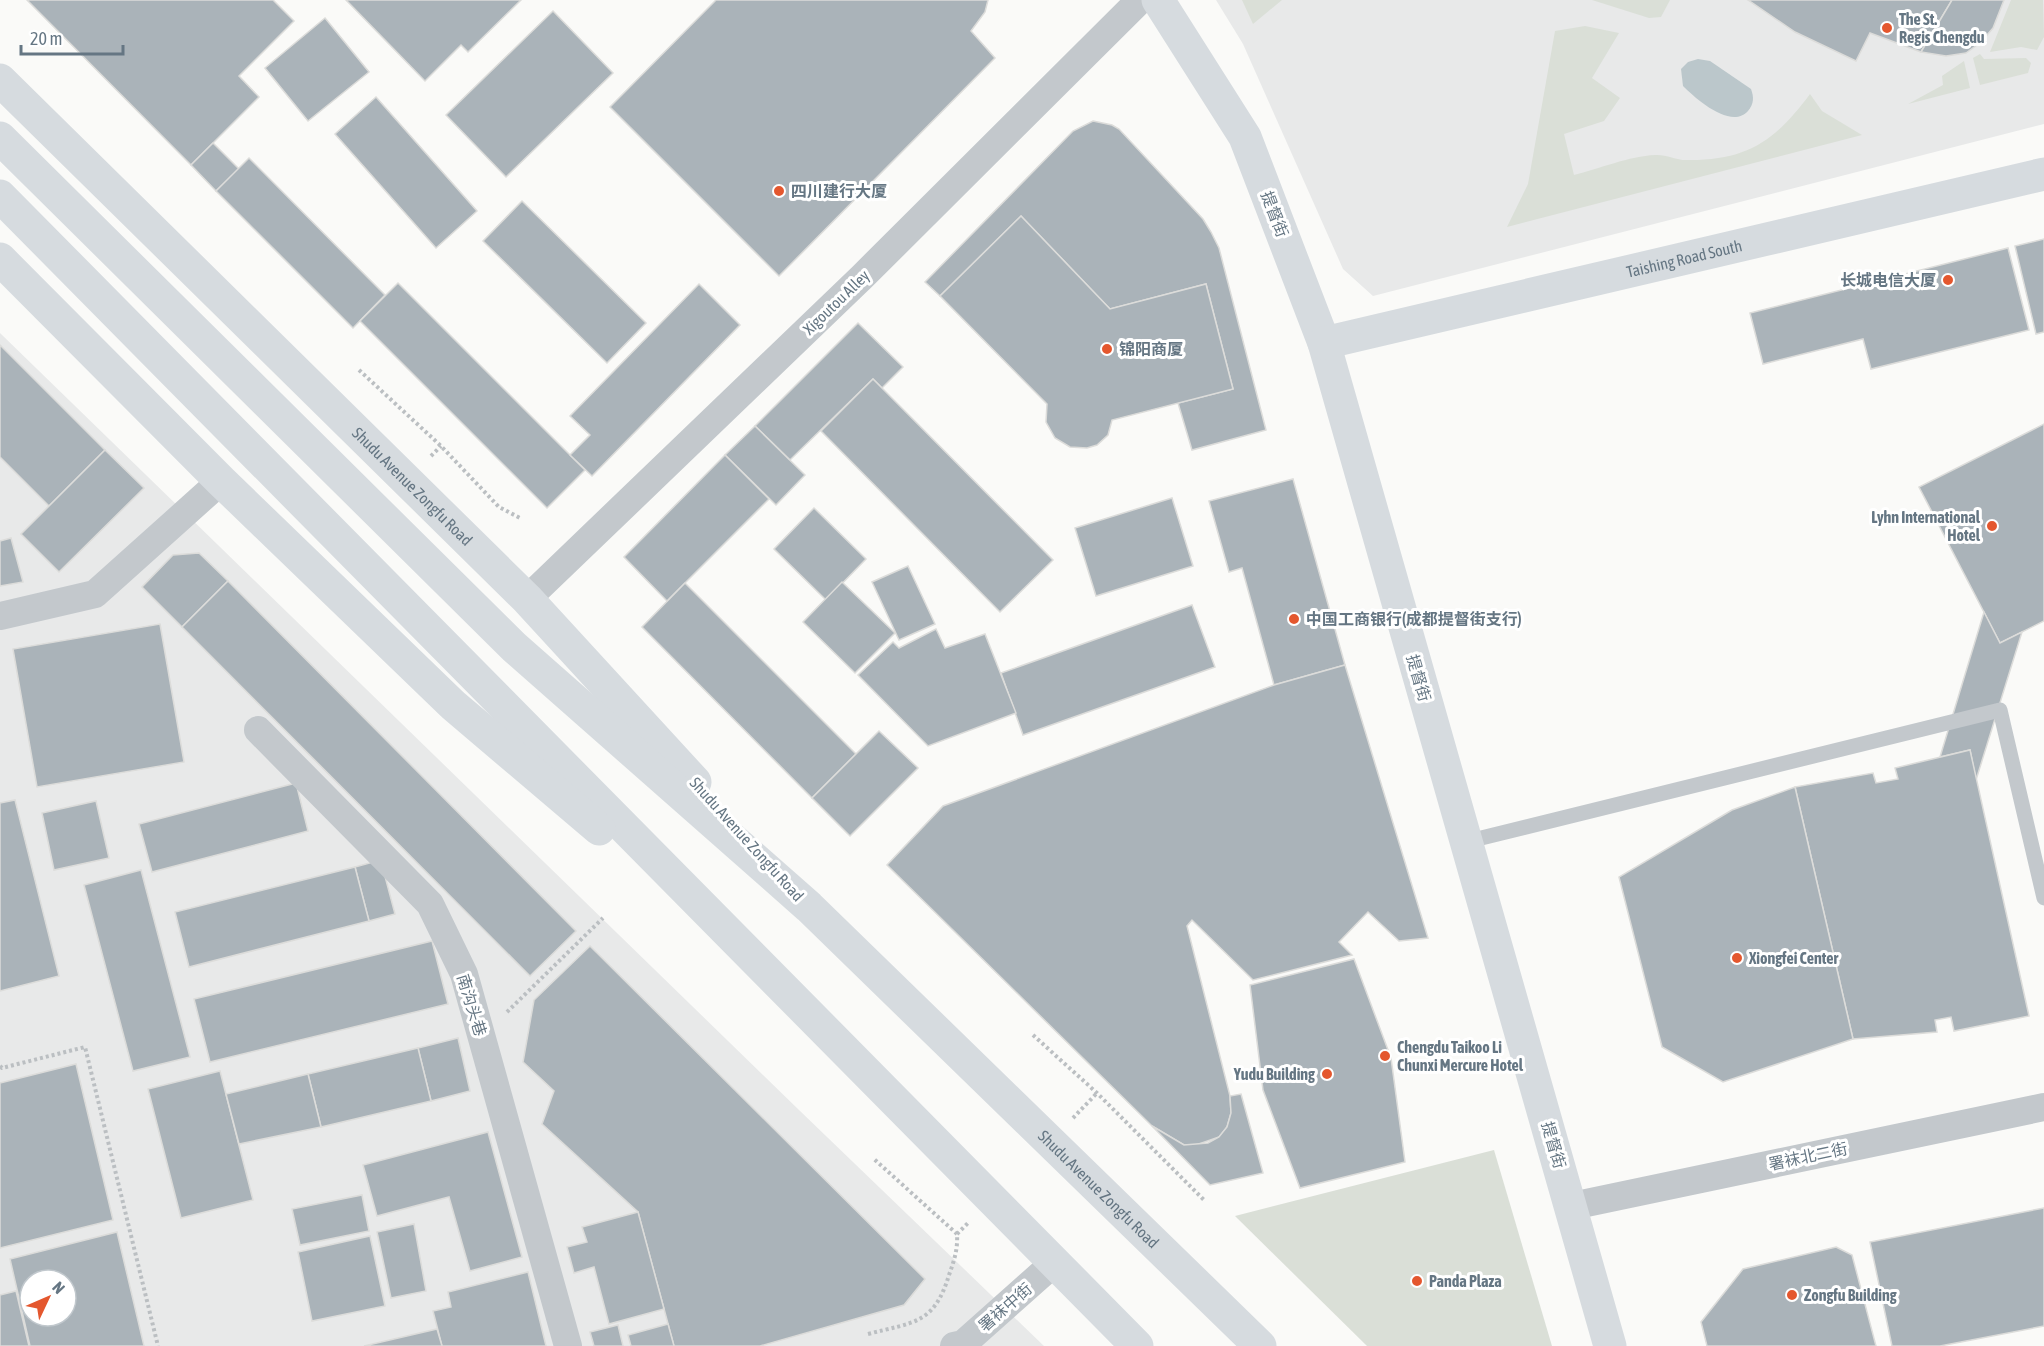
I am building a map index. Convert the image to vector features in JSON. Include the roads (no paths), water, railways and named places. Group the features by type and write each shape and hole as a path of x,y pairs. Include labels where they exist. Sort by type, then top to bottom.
{"main road":[{"name":"提督街","path":"1158,0 1245,137 1324,343 1465,842 1572,1206 1610,1346"},
{"name":"Shudu Avenue Zongfu Road","path":"1,82 527,599 809,907"},
{"name":"Shudu Avenue Zongfu Road","path":"0,138 513,647 809,907 1260,1346"},
{"name":"Taishing Road South","path":"1324,343 2044,174"},
{"path":"0,196 479,679 748,957 1137,1346"},
{"path":"0,259 221,481 453,705 748,957"}],"street":[{"name":"Xigoutou Alley","path":"527,599 862,277 1140,0"},
{"path":"0,616 95,594 221,481"},
{"name":"南沟头巷","path":"258,730 430,904 464,974 568,1346"},
{"name":"署袜北二街","path":"1572,1206 2044,1107"},
{"name":"署袜中街","path":"954,1346 963,1344 1054,1263"}],"lane":[{"path":"1465,842 2000,710 2044,898"}],"place":[{"name":"The St. Regis Chengdu","path":"1887,28"},
{"name":"四川建行大厦","path":"779,191"},
{"name":"长城电信大厦","path":"1948,280"},
{"name":"锦阳商厦","path":"1107,349"},
{"name":"Lyhn International Hotel","path":"1992,526"},
{"name":"中国工商银行(成都提督街支行)","path":"1294,619"},
{"name":"Xiongfei Center","path":"1737,958"},
{"name":"Chengdu Taikoo Li Chunxi Mercure Hotel","path":"1385,1056"},
{"name":"Yudu Building","path":"1327,1074"},
{"name":"Panda Plaza","path":"1417,1281"},
{"name":"Zongfu Building","path":"1792,1295"}]}
